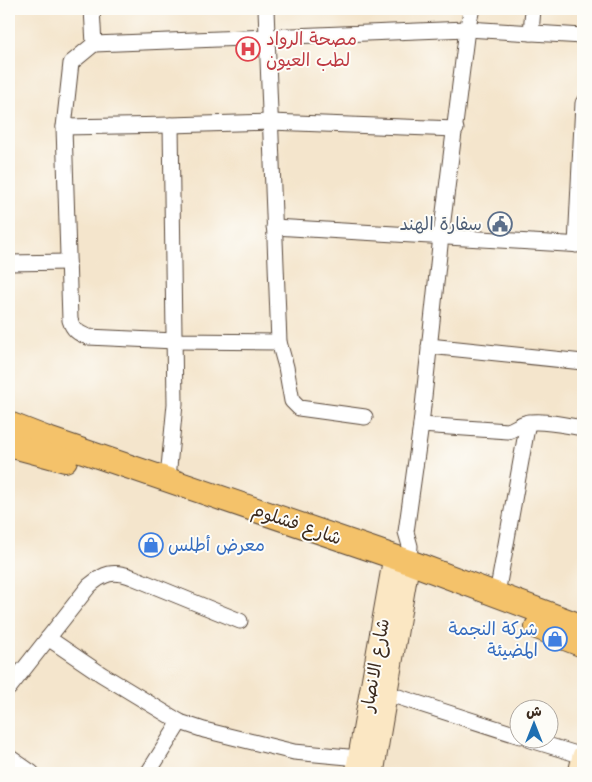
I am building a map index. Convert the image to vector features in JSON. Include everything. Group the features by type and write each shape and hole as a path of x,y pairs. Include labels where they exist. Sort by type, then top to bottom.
{"main road":[{"name":"شارع فشلوم","path":"9,424 45,438 168,478 400,566 583,645"},
{"name":"شارع فشلوم","path":"9,445 121,477 400,566 498,594 583,627"},
{"name":"شارع الانصار","path":"362,768 386,693 400,566"},
{"name":"شارع الانصار","path":"362,768 400,566"},
{"path":"579,773 583,756"}],"street":[{"path":"92,9 94,44"},
{"path":"266,9 279,342 292,401 299,408 365,417"},
{"path":"400,566 410,546 406,532 421,425 428,346 436,295 441,236 456,129 467,29 472,9"},
{"path":"532,33 533,9"},
{"path":"279,342 88,337 78,333 73,328 70,320 64,151 64,127 71,62 94,44 467,29 583,36"},
{"path":"274,227 580,245 583,103"},
{"path":"64,127 270,122 456,129"},
{"path":"168,478 175,410 171,125"},
{"path":"64,151 79,126"},
{"path":"9,263 68,262"},
{"path":"428,346 583,362"},
{"path":"421,425 508,431 528,422 536,422 583,428"},
{"path":"498,594 528,422"},
{"path":"9,688 89,586 100,577 110,573 132,577 240,621"},
{"path":"48,638 101,674 180,722 204,730 362,768"},
{"path":"386,693 510,733"},
{"path":"148,773 180,722"},
{"path":"560,749 583,756"},
{"path":"9,757 32,773"}],"place":[{"name":"مصحة الرواد لطب العيون","path":"248,49"},
{"name":"سفارة الهند","path":"500,224"},
{"name":"معرض أطلس","path":"151,545"},
{"name":"شركة النجمة المضيئة","path":"555,639"}]}
